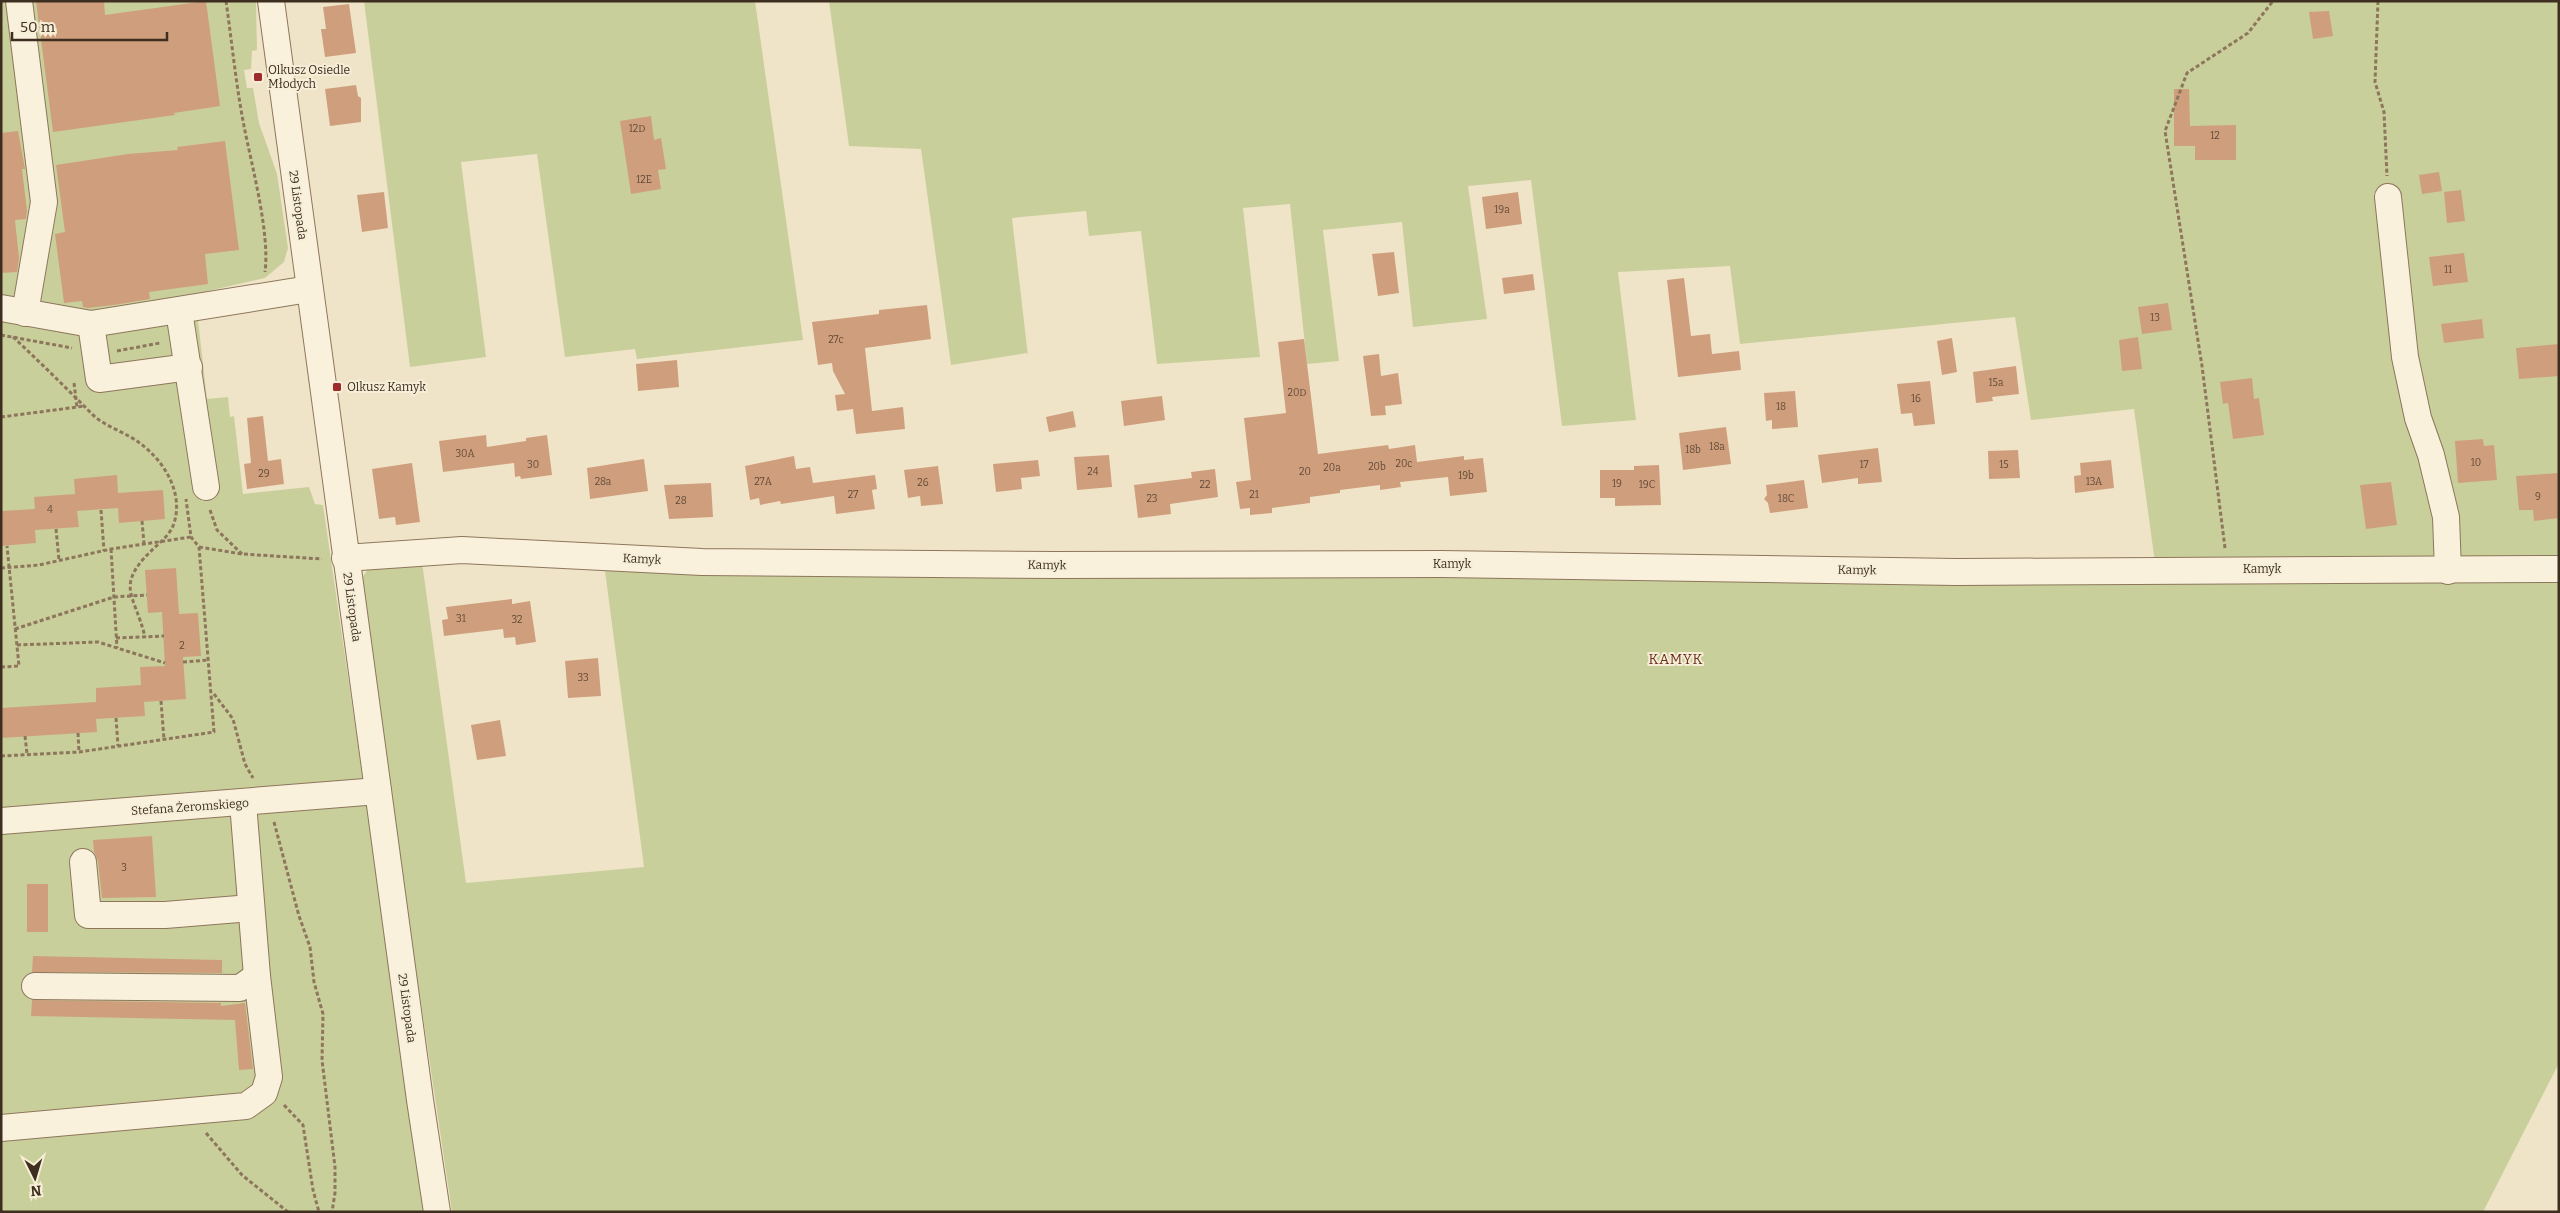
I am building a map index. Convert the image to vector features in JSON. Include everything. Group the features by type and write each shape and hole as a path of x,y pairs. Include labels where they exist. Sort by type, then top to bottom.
{"street":[{"path":"19,1 44,202 13,310 91,324 181,320 309,289"},
{"name":"29 Listopada","path":"271,1 420,1100 438,1212"},
{"path":"2388,197 2405,357 2418,418 2431,455 2446,517 2448,571"},
{"path":"181,320 189,367 195,489"},
{"path":"91,324 99,379 189,367"},
{"name":"Kamyk","path":"346,558 462,550 702,562 1054,565 1441,564 1957,572 2228,569 2448,571 2559,569"},
{"name":"Stefana Żeromskiego","path":"1,821 378,791"},
{"path":"1,1128 246,1106 264,1093 269,1077 257,976 252,908 254,802"},
{"path":"83,862 88,915 165,915 252,908"},
{"path":"35,986 240,988 257,976"}],"path":[{"path":"226,1 242,116 263,233 266,260 264,273 259,279"},
{"path":"2228,569 2202,366 2165,131 2187,73 2248,33 2273,1"},
{"path":"2378,1 2375,82 2384,112 2388,197"},
{"path":"1,335 103,354 165,342 181,320"},
{"path":"13,337 94,416 140,443 162,464 173,483 176,505 172,528 161,542 135,567 129,580 131,596 145,637"},
{"path":"1,417 85,406"},
{"path":"195,489 210,509 217,530 242,554"},
{"path":"1,756 79,752 214,732 199,547 191,537 195,489"},
{"path":"101,510 104,551"},
{"path":"142,521 144,544"},
{"path":"56,529 59,560"},
{"path":"1,568 191,537"},
{"path":"1,667 20,666 6,546"},
{"path":"199,547 242,554 302,558 346,558"},
{"path":"111,549 116,648"},
{"path":"15,628 114,597 147,594"},
{"path":"116,638 164,636"},
{"path":"17,645 98,642 165,663"},
{"path":"183,662 208,660"},
{"path":"214,694 233,720 254,802 278,829 299,916 310,946 314,982 323,1014 322,1060 335,1167 335,1193 332,1212"},
{"path":"161,701 164,740"},
{"path":"116,718 118,746"},
{"path":"78,733 79,752"},
{"path":"25,736 26,754"},
{"path":"279,1100 303,1125 313,1190 319,1212"},
{"path":"203,1129 242,1175 288,1212"}],"green space":[{"path":"1,1 256,1 257,50 252,51 251,69 244,70 247,88 253,88 259,123 277,174 288,248 284,262 265,278 195,294 207,399 228,397 230,417 234,416 243,494 309,487 315,504 323,505 426,1212 1,1212"},
{"path":"364,1 755,1 803,340 637,359 635,349 565,357 537,154 461,162 486,357 410,367"},
{"path":"829,1 2559,1 2559,557 2155,563 2134,409 2031,420 2015,317 1740,344 1730,266 1618,272 1636,420 1562,426 1531,180 1468,186 1487,319 1413,327 1402,222 1323,230 1339,361 1307,364 1290,204 1243,208 1260,357 1157,364 1141,231 1089,236 1086,211 1012,218 1028,356 1027,353 951,365 921,149 849,146"},
{"path":"422,562 466,883 644,867 605,571 2559,576 2559,1063 2483,1212 452,1212 400,862 362,578 368,569"}],"building":[{"path":"36,1 104,1 105,15 206,1 220,106 174,113 175,115 53,132"},
{"path":"349,4 356,53 325,57 321,29 326,29 323,7"},
{"path":"2329,11 2333,36 2313,39 2309,12"},
{"path":"356,85 358,96 361,98 361,122 330,126 325,89"},
{"path":"2174,89 2189,89 2190,126 2236,125 2236,160 2195,160 2195,146 2174,146"},
{"path":"651,116 654,140 661,138 666,169 658,170 661,189 631,194 620,121"},
{"path":"18,131 25,169 22,169 27,211 26,219 15,220 19,258 17,272 1,273 1,133"},
{"path":"225,141 239,250 205,254 208,284 149,292 150,299 114,305 88,308 83,307 82,301 64,303 55,234 65,232 56,165 128,154 178,150 177,147"},
{"path":"2439,172 2442,191 2422,194 2419,175"},
{"path":"2461,190 2465,221 2447,223 2444,192"},
{"path":"384,192 388,228 362,232 357,195"},
{"path":"1518,192 1522,224 1486,229 1482,197"},
{"path":"1394,252 1399,293 1378,296 1372,254"},
{"path":"2464,253 2468,282 2433,286 2429,257"},
{"path":"1533,274 1535,290 1504,294 1502,278"},
{"path":"1684,278 1691,336 1710,334 1712,354 1739,351 1741,370 1678,377 1667,280"},
{"path":"2168,303 2172,330 2142,334 2138,307"},
{"path":"927,305 931,339 865,348 872,411 903,407 905,429 856,434 853,409 837,411 835,395 845,394 833,371 832,363 818,365 812,322 879,314 879,310"},
{"path":"2482,319 2484,338 2444,343 2441,324"},
{"path":"2138,337 2142,369 2122,371 2119,340"},
{"path":"1952,338 1957,372 1942,375 1937,341"},
{"path":"1304,339 1318,454 1388,445 1389,449 1415,445 1417,462 1464,456 1464,460 1483,458 1487,492 1450,496 1448,477 1400,482 1401,487 1380,490 1380,485 1340,490 1340,493 1310,497 1310,503 1272,508 1272,513 1250,515 1250,508 1240,509 1236,482 1251,480 1244,418 1286,413 1278,342"},
{"path":"2559,344 2559,376 2519,379 2516,348"},
{"path":"1379,354 1381,376 1398,373 1402,404 1385,406 1386,415 1371,416 1363,356"},
{"path":"677,360 679,387 638,391 636,364"},
{"path":"2016,366 2019,394 1992,397 1993,401 1976,403 1973,372"},
{"path":"2252,378 2254,399 2259,398 2264,435 2233,439 2228,403 2223,404 2220,382"},
{"path":"1930,381 1935,424 1914,426 1912,413 1901,414 1897,384"},
{"path":"1795,391 1798,427 1772,429 1772,420 1766,421 1764,393"},
{"path":"1162,396 1165,420 1124,426 1121,401"},
{"path":"1073,411 1076,427 1049,432 1046,417"},
{"path":"263,416 268,461 281,459 284,484 247,489 244,464 251,463 247,418"},
{"path":"1726,427 1731,464 1683,470 1679,433"},
{"path":"486,435 487,447 526,441 526,438 547,435 552,475 521,479 520,476 515,477 514,463 443,472 439,441"},
{"path":"2483,439 2484,446 2494,445 2497,480 2458,483 2455,441"},
{"path":"1878,448 1882,482 1858,484 1858,478 1822,483 1818,455"},
{"path":"2018,450 2020,478 1989,479 1988,451"},
{"path":"1109,455 1112,487 1077,490 1074,457"},
{"path":"794,456 796,469 810,467 813,483 875,475 877,489 872,490 875,509 836,514 834,496 781,504 780,501 760,505 759,498 750,500 745,466"},
{"path":"644,459 648,491 590,499 587,468"},
{"path":"1038,460 1040,476 1021,478 1022,489 996,492 993,464"},
{"path":"2111,460 2114,488 2075,493 2074,476 2081,475 2080,463"},
{"path":"412,463 420,522 396,525 395,517 379,519 372,469"},
{"path":"1659,465 1661,505 1615,506 1615,498 1600,498 1600,470 1634,470 1634,466"},
{"path":"938,466 943,504 921,506 920,496 908,498 904,470"},
{"path":"1215,469 1218,497 1170,504 1171,514 1138,518 1134,485 1192,478 1191,472"},
{"path":"2559,473 2559,518 2534,521 2533,510 2519,510 2516,476"},
{"path":"117,475 118,493 163,490 165,519 119,523 118,508 77,511 79,527 35,530 36,543 1,546 1,511 35,509 34,497 75,494 74,479"},
{"path":"1804,480 1808,508 1770,513 1768,503 1764,499 1767,495 1766,485"},
{"path":"2391,482 2397,525 2366,529 2360,485"},
{"path":"711,483 713,517 669,519 664,485"},
{"path":"176,568 179,614 198,613 201,656 183,657 186,699 144,702 145,716 96,719 97,732 1,738 1,708 96,702 96,688 141,685 140,667 165,666 162,612 148,613 145,570"},
{"path":"512,599 512,604 530,601 536,642 516,645 515,637 504,638 503,629 444,636 442,620 448,619 446,607"},
{"path":"598,658 601,696 568,698 565,661"},
{"path":"500,720 506,756 477,760 471,725"},
{"path":"152,836 156,897 102,898 98,861 94,852 93,840"},
{"path":"27,884 48,884 48,932 27,932"},
{"path":"33,956 222,960 222,973 32,972"},
{"path":"32,1000 221,1003 221,1006 245,1003 253,1069 239,1070 235,1020 31,1016"}],"place":[{"name":"Olkusz Osiedle Młodych","path":"258,77"},
{"name":"Olkusz Kamyk","path":"337,387"}],"district":[{"name":"KAMYK","path":"1676,659"}]}
